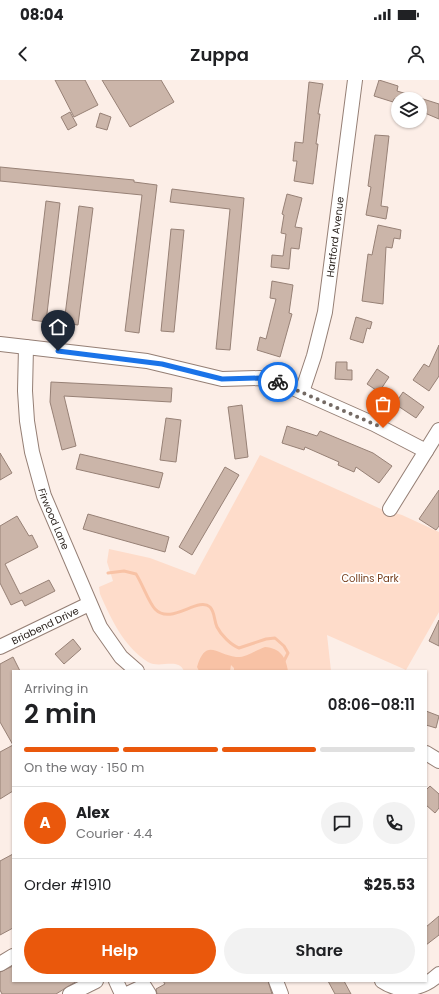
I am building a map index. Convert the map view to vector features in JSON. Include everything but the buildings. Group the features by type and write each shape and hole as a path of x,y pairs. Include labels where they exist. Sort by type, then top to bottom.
{"street":[{"name":"Hartford Avenue","path":"302,392 316,349 325,312 355,80"},
{"path":"0,344 147,361 222,379 275,380 374,424 426,451"},
{"name":"Firwood Lane","path":"26,347 25,391 32,452 44,496 89,604 109,642 121,657 135,670"},
{"path":"390,509 439,430"},
{"name":"Briabend Drive","path":"0,647 89,604"},
{"path":"427,753 439,761"},
{"path":"0,964 12,957"},
{"path":"384,982 393,987 414,988 424,985 439,974"},
{"path":"73,993 94,982"},
{"path":"116,982 122,994"},
{"path":"276,982 281,994"},
{"path":"127,994 144,986 148,994"}],"green space":[{"name":"Collins Park","path":"260,455 381,509 402,515 439,532 439,612 406,670 327,635 331,670 183,670 178,665 153,664 148,662 132,649 119,632 100,594 99,587 113,581 107,562 109,549 150,558 195,575"}],"shaded area":[{"path":"265,647 275,649 286,661 288,670 234,670 231,665 230,670 198,670 197,667 200,658 204,652 208,650 213,650 236,657 247,655"}],"waterway":[{"path":"108,573 124,571 136,574 153,606 161,613 176,613 199,605 210,607 213,611 216,625 219,630 236,647 239,648 266,639 275,638 284,646 288,653 284,661"}],"way so far":[{"path":"278,382 383,428"}],"route":[{"path":"58,351 147,361 222,379 236,380 260,378 275,380 278,382"}]}
